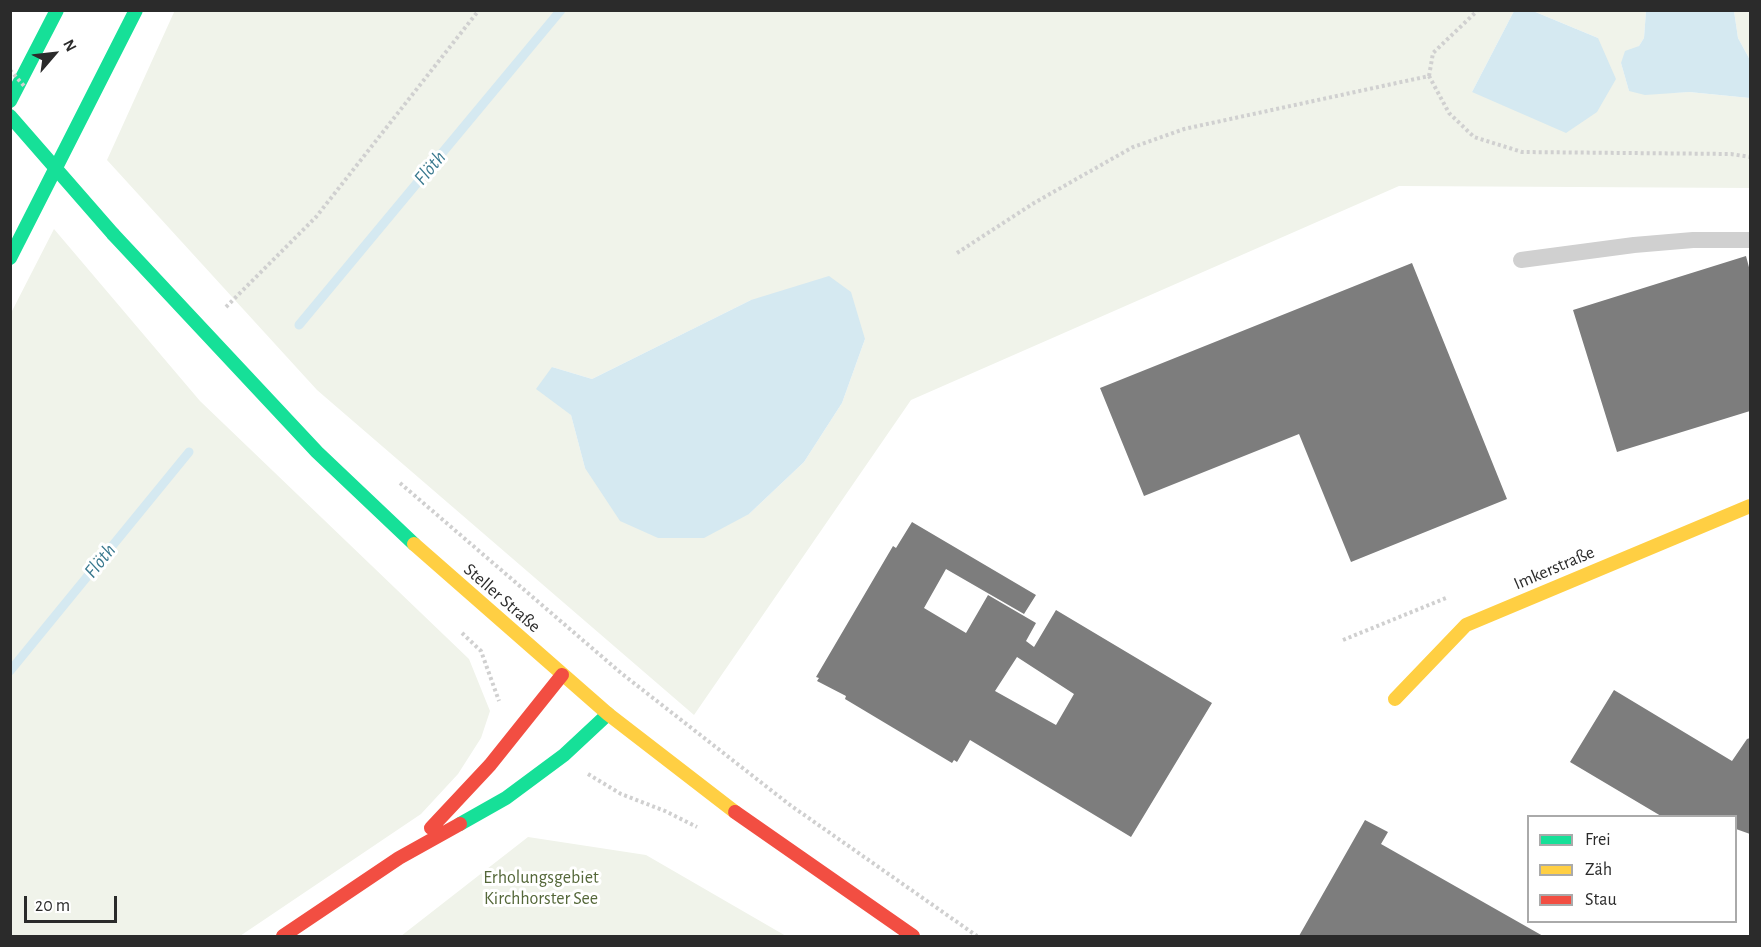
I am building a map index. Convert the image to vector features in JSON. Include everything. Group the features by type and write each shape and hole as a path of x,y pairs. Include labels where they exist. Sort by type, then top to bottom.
{"main road":[{"path":"10,101 57,10"},
{"path":"10,258 136,10"},
{"name":"Steller Straße","path":"10,116 113,234 228,359 318,452 414,544 608,714 729,808 913,936"},
{"name":"Imkerstraße","path":"1395,699 1466,625 1750,506"},
{"path":"399,858 446,814 490,765 562,675"},
{"path":"283,936 399,858 506,798 564,755 608,714"}],"lane":[{"path":"1521,260 1634,245 1694,240 1750,240"}],"path":[{"path":"226,307 316,217 478,10"},
{"path":"1477,11 1433,53 1429,76 1449,113 1474,136 1522,152 1731,154 1750,157"},
{"path":"957,253 1034,203 1133,147 1184,129 1429,76"},
{"path":"218,299 234,315"},
{"path":"400,482 631,680 790,805 977,936"}],"green space":[{"path":"175,10 1514,11 1472,92 1598,38 1533,11 1646,11 1644,38 1621,63 1629,91 1689,92 1750,98 1750,188 1399,186 911,400 694,715 317,390 107,160","holes":["751,300 865,339 842,403 804,462 749,514 585,468 571,415 552,367 592,379"]},
{"path":"1734,11 1750,11 1750,60 1738,38"},
{"path":"54,229 200,401 469,659 490,711 481,738 458,774 421,814 240,936 11,936 11,313"},
{"name":"Erholungsgebiet Kirchhorster See","path":"528,837 646,855 786,936 401,936"}],"shaded area":[{"path":"1514,11 1533,11 1598,38 1616,79 1597,112 1566,133 1472,92"},
{"path":"1646,11 1734,11 1738,38 1750,60 1750,98 1689,92 1645,95 1629,91 1621,63 1625,51 1639,46 1644,38"},
{"path":"829,276 851,292 865,339 842,403 804,462 749,514 704,538 658,538 620,521 585,468 571,415 536,389 552,367 592,379 751,300"}],"building":[{"path":"1746,256 1750,271 1750,411 1617,452 1573,310"},
{"path":"1412,263 1507,499 1351,562 1299,434 1144,496 1100,388"},
{"path":"912,522 1036,595 1024,614 946,569 924,608 966,633 988,595 1036,623 1026,641 1034,647 1056,610 1212,703 1131,837 970,740 957,762 954,760 952,763 845,699 846,696 817,681 819,678 816,677 893,546 896,548","holes":["1017,657 1074,694 1056,725 995,691"]},
{"path":"1614,690 1732,761 1750,738 1750,834 1737,829 1737,815 1659,815 1570,762"},
{"path":"1365,820 1388,832 1381,844 1543,936 1299,936"}],"waterway":[{"name":"Flöth","path":"299,325 561,10"},
{"name":"Flöth","path":"10,671 189,452"}],"traffic: fast":[{"path":"10,101 57,10"},
{"path":"10,258 136,10"},
{"path":"10,116 113,234"},
{"path":"113,234 317,452 414,544"},
{"path":"460,824 506,798 564,755 608,714"}],"traffic: slow":[{"path":"1395,699 1466,625 1750,506"},
{"path":"414,544 608,714 735,812"}],"traffic: jam":[{"path":"431,828 490,765 562,675"},
{"path":"735,812 913,936"},
{"path":"283,936 399,858 460,824"}]}
